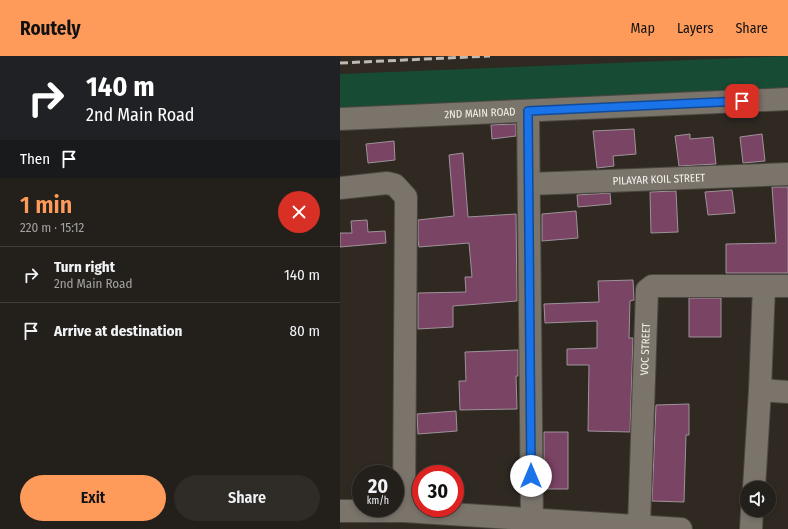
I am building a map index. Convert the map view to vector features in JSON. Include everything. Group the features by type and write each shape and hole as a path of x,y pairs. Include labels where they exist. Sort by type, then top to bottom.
{"street":[{"name":"2ND MAIN ROAD","path":"340,119 788,99"},
{"path":"528,111 532,521"},
{"name":"PILAYAR KOIL STREET","path":"529,184 788,174"},
{"path":"340,188 387,183 395,185 406,197 395,465"},
{"name":"VOC STREET","path":"631,527 647,290 652,286 788,286"},
{"path":"754,481 764,286"},
{"path":"760,390 788,392"},
{"path":"340,511 352,512"},
{"path":"393,517 510,524 532,521 681,529"},
{"path":"751,529 752,517"}],"green space":[{"path":"788,56 788,90 340,114 340,74"}],"building":[{"path":"516,124 516,136 492,139 491,125"},
{"path":"634,129 636,154 613,156 614,166 597,168 593,131"},
{"path":"690,134 690,139 713,137 716,164 679,166 675,136"},
{"path":"762,134 765,161 743,163 740,137"},
{"path":"394,141 395,160 368,163 366,144"},
{"path":"463,153 468,217 516,214 517,301 453,306 453,327 418,329 418,293 466,292 465,277 472,277 469,243 419,247 418,240 418,220 454,216 449,155"},
{"path":"772,187 788,187 788,273 726,273 726,244 776,243"},
{"path":"732,190 735,213 708,215 705,192"},
{"path":"676,191 678,232 651,233 650,192"},
{"path":"610,193 611,204 578,207 577,195"},
{"path":"576,211 578,238 542,241 542,214"},
{"path":"367,220 368,232 385,231 386,243 340,247 340,233 352,233 351,221"},
{"path":"633,280 634,300 630,301 629,338 633,338 630,432 588,431 589,365 567,365 567,349 597,348 597,321 545,323 544,304 599,302 598,281"},
{"path":"689,298 721,298 721,337 689,337"},
{"path":"518,350 518,376 516,376 517,409 460,410 459,381 466,381 465,352"},
{"path":"689,404 689,435 686,435 684,502 652,501 656,405"},
{"path":"456,411 457,431 418,434 417,414"},
{"path":"544,432 568,432 568,489 544,489"}],"railway":[{"path":"340,63 490,56"}],"route":[{"path":"531,476 528,111 742,101"}]}
